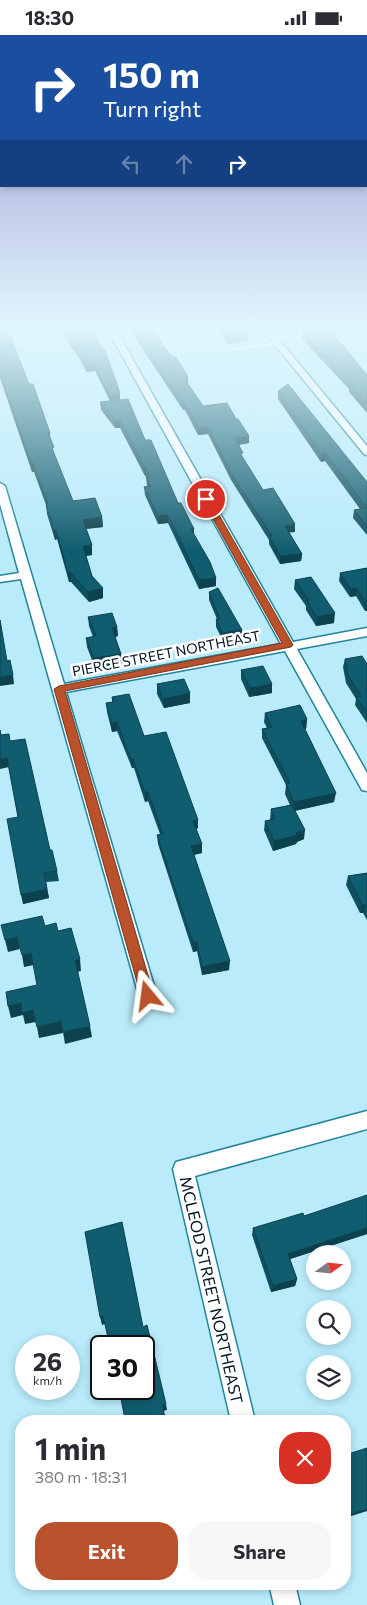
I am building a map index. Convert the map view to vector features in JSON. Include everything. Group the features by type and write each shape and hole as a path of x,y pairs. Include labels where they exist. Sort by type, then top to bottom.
{"street":[{"path":"153,403 367,787"},
{"path":"327,403 367,452"},
{"path":"0,486 148,996"},
{"path":"0,579 26,575"},
{"name":"PIERCE STREET NORTHEAST","path":"59,689 288,645 367,632"},
{"name":"MCLEOD STREET NORTHEAST","path":"242,1415 183,1169 367,1120"},
{"path":"283,1590 287,1605"}],"building":[{"path":"10,403 40,403 54,447 52,448 73,501 95,498 102,517 83,520 92,545 83,546 92,576 103,588 88,592 70,572 68,573 56,530 54,530 46,505 48,504 33,463 31,463"},
{"path":"101,403 130,403 145,440 151,440 178,503 181,503 194,529 191,529 210,562 216,578 199,580 168,515 158,516 144,487 151,486 146,477 149,476 146,467 120,420 115,420"},
{"path":"185,403 201,403 203,406 227,403 249,436 235,438 243,453 240,453 263,490 273,488 295,524 285,526 302,554 280,556 270,537 272,536 231,473 208,427 198,428"},
{"path":"286,403 304,403 367,482 367,508 326,453 321,454"},
{"path":"367,508 367,526 354,510"},
{"path":"367,568 366,603 357,588 351,589 340,573"},
{"path":"311,577 335,613 317,617 307,601 309,600 295,580"},
{"path":"218,588 242,630 223,633 216,619 220,619 209,592"},
{"path":"112,613 117,627 112,628 121,654 94,658 86,638 96,636 88,617"},
{"path":"0,620 7,661 10,660 13,675 0,677"},
{"path":"362,656 367,664 367,712 356,697 361,696 348,675 345,659"},
{"path":"263,666 272,684 250,688 241,670"},
{"path":"184,679 190,693 163,699 157,684"},
{"path":"129,694 144,736 166,732 198,820 193,821 202,844 191,846 230,961 202,967 197,942 193,943 157,835 163,834 148,792 145,793 117,722 111,723 106,703 113,702 112,697"},
{"path":"300,705 307,719 301,721 336,793 294,802 286,784 290,783 262,729 272,727 265,713"},
{"path":"0,730 1,735 9,734 10,741 25,739 50,850 52,850 57,871 44,873 47,889 21,895 7,819 18,817 7,758 0,759"},
{"path":"292,805 305,830 296,833 297,835 274,841 265,821 275,819 271,809"},
{"path":"367,873 367,908 365,905 362,905 348,876"},
{"path":"42,916 45,926 56,923 58,931 71,928 80,959 75,960 90,1026 63,1032 61,1021 37,1027 33,1010 22,1013 21,1003 8,1006 6,992 37,985 31,953 22,955 17,937 5,940 1,925"},
{"path":"367,1195 367,1228 315,1245 306,1245 306,1248 288,1254 297,1279 273,1286 253,1228 303,1213 304,1216"},
{"path":"122,1222 143,1327 147,1325 149,1335 107,1335 103,1316 100,1317 85,1232"},
{"path":"155,1358 166,1404 162,1405 164,1415 124,1415 121,1400 155,1400"},
{"path":"367,1448 367,1509 351,1514 351,1453"}],"route":[{"path":"148,996 59,689 288,645 206,499"}]}
